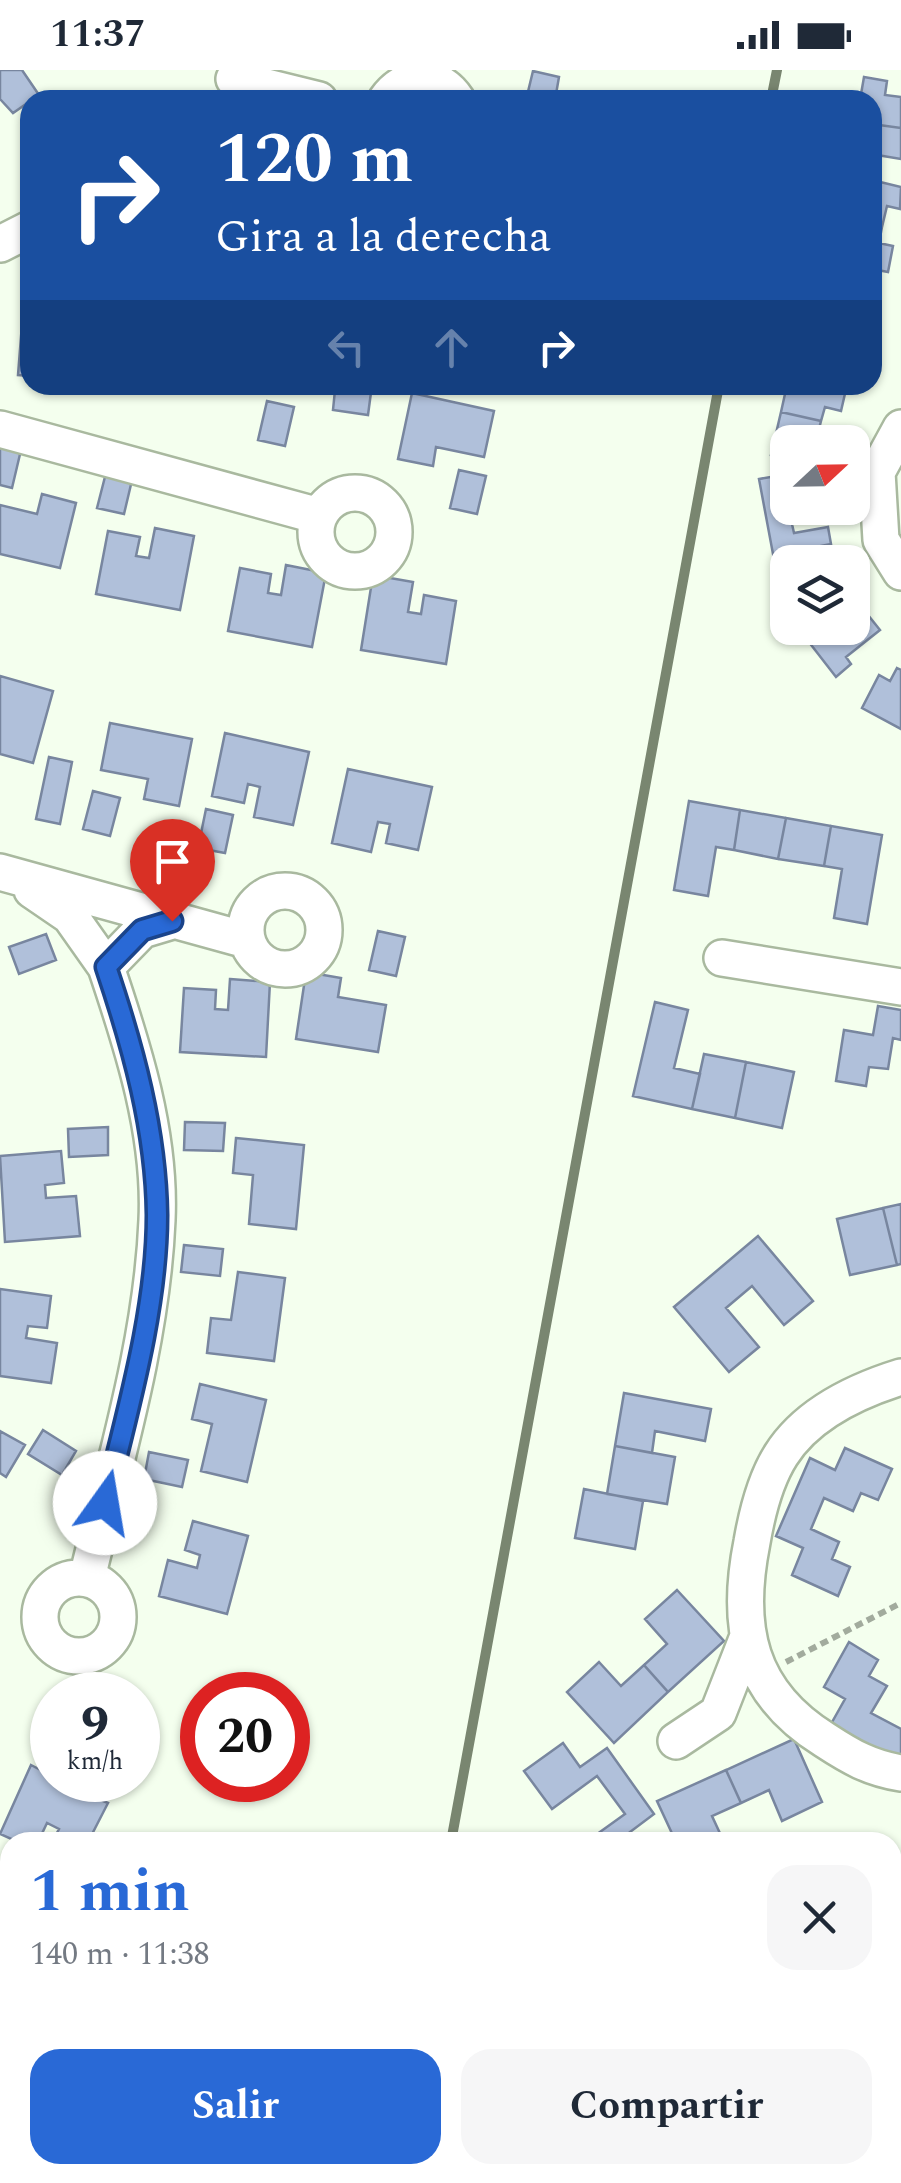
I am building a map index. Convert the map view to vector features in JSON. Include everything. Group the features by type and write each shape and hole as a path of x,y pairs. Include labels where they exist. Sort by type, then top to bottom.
{"street":[{"path":"396,90 417,78 443,84 448,90"},
{"path":"228,83 265,90"},
{"path":"0,428 318,516"},
{"path":"901,428 877,472 880,540 901,572"},
{"path":"0,873 246,940"},
{"path":"0,873 70,916 106,967 143,1094 157,1219 141,1353 87,1578"},
{"path":"106,967 142,930 172,921"},
{"path":"722,958 901,987"},
{"path":"901,1378 830,1406 781,1454 758,1510 745,1578 747,1639 762,1674 790,1718 870,1768 901,1773"},
{"path":"676,1742 718,1712 747,1639"},
{"path":"718,1712 790,1718"}],"path":[{"path":"762,1674 901,1603"}],"building":[{"path":"0,70 22,70 36,90 20,90 20,108 13,113 0,99"},
{"path":"533,71 559,77 557,90 528,90"},
{"path":"864,77 887,81 885,95 901,97 901,128 882,125 882,90 862,90"},
{"path":"882,125 901,128 901,159 882,156"},
{"path":"882,182 901,187 900,209 887,206 882,227"},
{"path":"882,244 893,246 888,272 882,271"},
{"path":"334,395 371,395 368,415 333,410"},
{"path":"412,395 494,411 484,457 436,447 433,466 398,459"},
{"path":"785,395 845,395 841,411 825,407 821,421 781,412"},
{"path":"267,401 294,407 285,446 258,440"},
{"path":"781,412 821,421 820,425 778,425"},
{"path":"0,445 21,450 12,488 0,485"},
{"path":"107,469 133,476 124,514 97,508"},
{"path":"459,470 486,476 477,514 450,508"},
{"path":"770,477 770,525 792,525 794,533 828,527 831,544 771,545 759,479"},
{"path":"42,494 76,503 60,568 0,554 0,505 37,514"},
{"path":"155,528 194,536 180,610 96,594 108,531 140,537 136,556 149,558"},
{"path":"286,565 326,573 312,647 228,631 240,568 271,574 268,593 281,595"},
{"path":"373,575 413,582 408,612 421,614 424,595 456,601 446,664 361,650"},
{"path":"870,618 880,630 870,638"},
{"path":"811,645 861,645 846,657 851,664 836,677"},
{"path":"897,668 901,670 901,729 862,708 879,675 890,681"},
{"path":"0,676 53,691 33,763 0,754"},
{"path":"110,723 192,739 179,806 144,799 148,779 101,770"},
{"path":"225,733 309,752 293,825 254,817 260,787 248,784 244,803 212,796"},
{"path":"49,757 72,762 60,824 36,819"},
{"path":"348,769 432,787 418,850 386,843 390,824 378,822 371,852 332,843"},
{"path":"93,791 120,798 110,836 83,829"},
{"path":"689,801 740,810 734,850 716,847 708,896 674,890"},
{"path":"206,809 233,815 225,853 198,848"},
{"path":"740,810 786,818 778,859 734,850"},
{"path":"786,818 831,826 824,866 778,859"},
{"path":"831,826 882,835 867,924 834,918 842,869 824,866"},
{"path":"378,931 405,937 396,976 369,970"},
{"path":"46,934 56,960 19,974 9,947"},
{"path":"306,972 341,978 338,997 386,1005 378,1052 296,1039"},
{"path":"230,979 270,982 266,1057 180,1052 184,988 216,990 215,1009 228,1010"},
{"path":"655,1002 688,1010 674,1068 700,1074 692,1109 633,1096"},
{"path":"878,1006 901,1010 901,1040 893,1038 888,1069 869,1067 866,1086 836,1081 844,1030 873,1035"},
{"path":"704,1054 746,1062 735,1118 692,1109"},
{"path":"746,1062 794,1072 782,1128 735,1118"},
{"path":"185,1122 225,1123 223,1151 184,1150"},
{"path":"108,1127 108,1155 69,1157 68,1129"},
{"path":"236,1138 304,1145 296,1229 249,1224 253,1175 233,1173"},
{"path":"61,1151 64,1183 45,1185 46,1198 76,1196 80,1236 5,1242 0,1156"},
{"path":"901,1204 901,1264 897,1265 883,1208"},
{"path":"883,1208 897,1265 850,1275 837,1219"},
{"path":"758,1236 813,1301 784,1325 752,1286 726,1308 759,1347 729,1372 674,1307"},
{"path":"184,1245 223,1249 220,1276 181,1272"},
{"path":"238,1272 285,1278 274,1361 207,1353 211,1318 231,1320"},
{"path":"0,1289 51,1296 47,1328 28,1326 26,1338 57,1343 51,1383 0,1376"},
{"path":"200,1384 266,1400 247,1482 201,1471 212,1424 192,1419"},
{"path":"624,1393 711,1409 705,1441 655,1431 652,1453 615,1446"},
{"path":"43,1430 76,1451 62,1475 28,1454"},
{"path":"0,1431 25,1445 6,1477 0,1473"},
{"path":"615,1446 675,1457 667,1504 607,1494"},
{"path":"845,1448 892,1469 878,1500 861,1493 853,1511 824,1498 811,1529 839,1542 832,1559 850,1567 838,1596 792,1575 803,1548 776,1536 810,1458 835,1470"},
{"path":"149,1452 188,1460 182,1487 144,1479"},
{"path":"584,1489 643,1501 635,1549 575,1538"},
{"path":"193,1521 248,1536 227,1614 159,1596 168,1560 197,1568 200,1555 185,1550"},
{"path":"677,1590 724,1641 668,1692 644,1665 667,1644 645,1619"},
{"path":"849,1642 878,1660 869,1676 887,1686 871,1713 901,1729 901,1763 831,1724 845,1699 824,1687"},
{"path":"599,1662 621,1686 644,1665 668,1692 614,1743 567,1692"},
{"path":"794,1739 822,1802 782,1821 769,1790 741,1803 726,1770"},
{"path":"563,1743 580,1767 607,1748 654,1814 630,1832 600,1832 625,1814 597,1776 552,1809 524,1771"},
{"path":"30,1767 30,1802 108,1803 93,1832 57,1832 59,1829 47,1823 43,1832 1,1832"},
{"path":"726,1770 741,1803 712,1816 719,1832 671,1832 657,1801"}],"waterway":[{"path":"773,90 777,70"},
{"path":"453,1832 717,395"}],"route":[{"path":"105,1503 141,1353 157,1219 154,1164 143,1094 106,967 142,930 172,921"}]}
